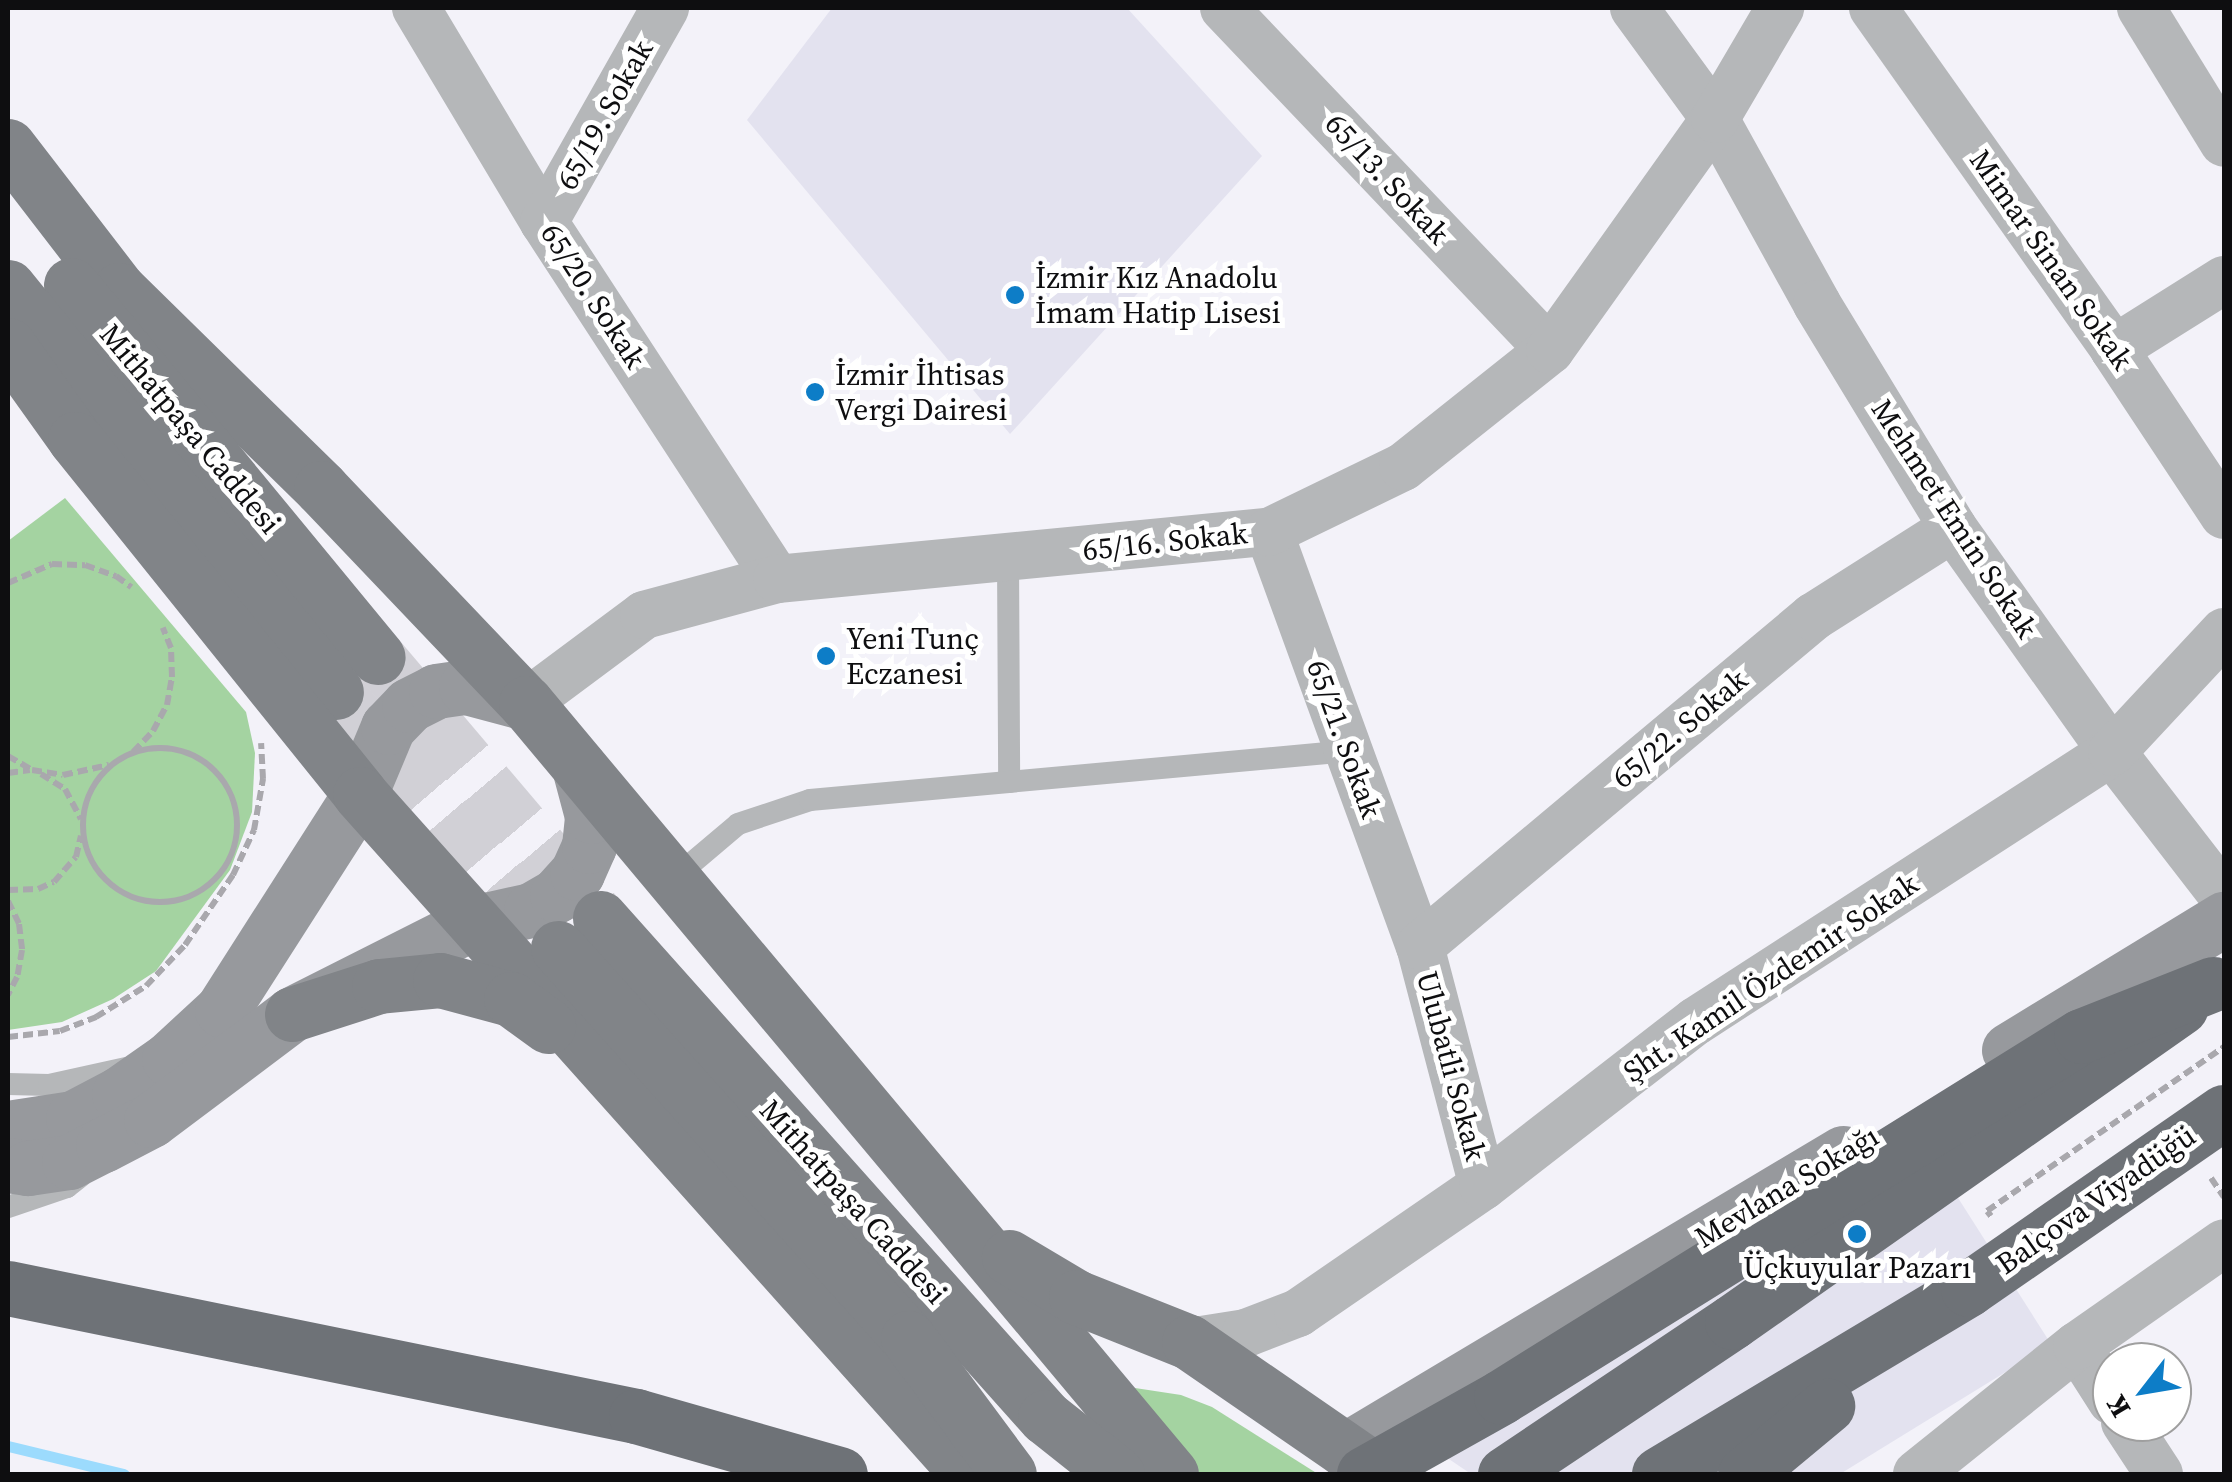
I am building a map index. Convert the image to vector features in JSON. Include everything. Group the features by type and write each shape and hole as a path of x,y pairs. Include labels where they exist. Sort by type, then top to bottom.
{"highway":[{"path":"1363,1466 1501,1397 2081,1036 2219,981"},
{"path":"1505,1474 1732,1322 2219,981"},
{"name":"Balçova Viyadüğü","path":"1968,1289 2224,1112"},
{"path":"8,1288 636,1416 840,1474"},
{"path":"1659,1474 1968,1289"},
{"path":"1745,1474 1968,1289"}],"main road":[{"path":"8,146 119,290 321,488 526,702 868,1118 974,1236 1171,1474"},
{"name":"Mithatpaşa Caddesi","path":"8,198 61,274 378,657"},
{"name":"Mithatpaşa Caddesi","path":"8,287 336,692"},
{"path":"8,345 75,439 360,794 968,1474"},
{"path":"8,1128 73,1118 169,1059 222,1010 360,794 388,727 409,704 436,691 466,687 526,702"},
{"path":"8,1165 28,1168 69,1162 150,1120 292,1014 472,923 531,910 557,895 577,873 589,846 592,816 579,767"},
{"name":"Mevlana Sokağı","path":"1363,1466 1913,1112 2224,919"},
{"name":"Mithatpaşa Caddesi","path":"1010,1474 908,1338 579,933 1045,1416 1117,1474"},
{"path":"292,1014 379,986 440,980 511,999 599,1063"},
{"path":"974,1236 1076,1297 1189,1342 1363,1466"},
{"path":"1045,1416 1099,1474"}],"street":[{"name":"65/20. Sokak","path":"416,8 544,222 777,579"},
{"name":"65/19. Sokak","path":"544,222 665,8"},
{"name":"65/13. Sokak","path":"1224,8 1550,350"},
{"name":"Mehmet Emin Sokak","path":"1634,8 1715,119 1817,304 1953,528 2112,752 2224,897"},
{"name":"65/16. Sokak","path":"526,702 644,616 777,579 1269,532 1402,467 1550,350 1715,119 1780,8"},
{"name":"Mimar Sinan Sokak","path":"1873,8 2114,349 2224,515"},
{"path":"2141,8 2224,143"},
{"path":"2114,349 2224,280"},
{"name":"65/22. Sokak","path":"1420,946 1813,617 1953,528"},
{"name":"65/21. Sokak","path":"1269,532 1420,946"},
{"name":"Şht. Kamil Özdemir Sokak","path":"1189,1342 1246,1333 1298,1313 1483,1186 1696,1022 2112,752 2224,632"},
{"name":"Ulubatli Sokak","path":"1420,946 1483,1186"},
{"path":"1916,1474 2078,1346 2224,1244"},
{"path":"2078,1346 2092,1369"},
{"path":"2139,1442 2159,1474"}],"lane":[{"path":"1008,557 1008,782"},
{"path":"672,879 738,824 810,800 1349,752"},
{"path":"8,1084 48,1086 169,1059"},
{"path":"8,1207 67,1187 150,1120"}],"path":[{"path":"8,583 52,564 85,565 116,576 142,595"},
{"path":"8,890 38,890 67,872 81,842 82,823 94,782 153,731 166,705 172,677 171,648 161,621 175,624"},
{"path":"8,1038 60,1031 96,1017 146,986 184,945 233,876 254,830 263,779 260,725"},
{"path":"8,756 32,770 65,789 82,823 86,849 99,872 118,890 143,900 170,902 195,894 216,879 231,857 238,831 236,805 225,781 206,761 183,750 156,746 86,773 32,770 8,772"},
{"path":"8,901 19,924 22,950 17,977 8,994"}],"shaded area":[{"name":"İzmir Kız Anadolu İmam Hatip Lisesi","path":"832,8 1127,8 1262,156 1010,434 747,120"},
{"name":"Üçkuyular Pazarı","path":"1911,1124 2051,1344 1840,1474 1471,1474 1412,1434"}],"green space":[{"path":"65,498 246,712 255,753 252,812 230,870 156,971 113,999 62,1022 8,1030 8,541"},
{"path":"1122,1386 1181,1395 1212,1407 1318,1474 1190,1474"}],"waterway":[{"path":"8,1446 124,1474"}],"tunnel":[{"path":"378,657 598,916"},
{"path":"336,692 553,943"}],"place":[{"name":"İzmir Kız Anadolu İmam Hatip Lisesi","path":"1015,295"},
{"name":"İzmir İhtisas Vergi Dairesi","path":"815,392"},
{"name":"Yeni Tunç Eczanesi","path":"826,656"},
{"name":"Üçkuyular Pazarı","path":"1857,1234"}]}
